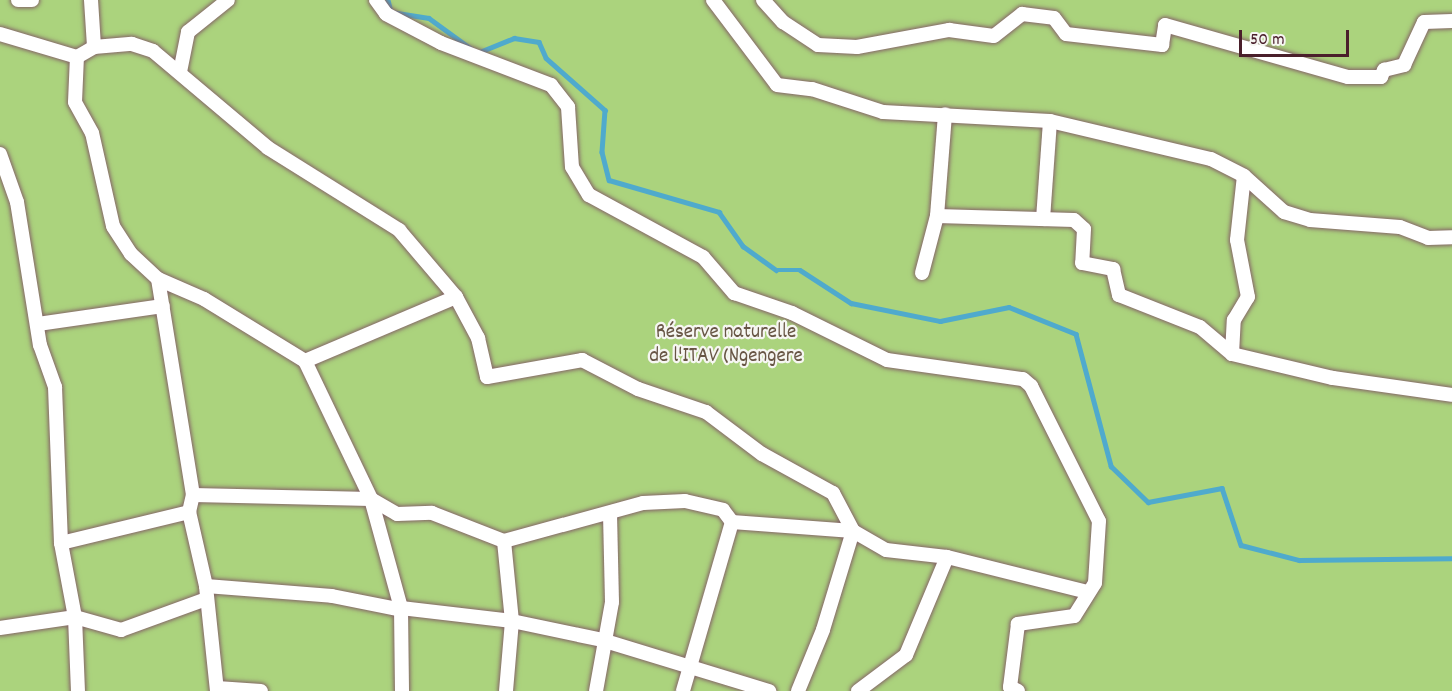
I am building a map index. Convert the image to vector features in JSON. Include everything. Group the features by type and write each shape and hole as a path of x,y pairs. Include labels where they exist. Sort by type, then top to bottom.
{"street":[{"path":"18,0 32,0"},
{"path":"91,0 94,47"},
{"path":"180,72 188,32 228,0"},
{"path":"376,0 386,14 441,43 551,85 568,107 572,167 589,195 703,257 734,293 907,366 1023,379 1041,402 1050,431 1099,521 1095,583 1087,592 1074,616 1018,624 1010,653 1010,687 1018,691"},
{"path":"713,0 777,85 812,89 883,112 1050,122 1211,159 1244,176 1284,212 1310,220 1400,227 1428,238 1452,237"},
{"path":"763,0 783,22 818,45 857,47 949,30 994,36 1022,14 1054,18 1066,34 1161,45 1165,25 1348,77 1381,76 1384,69 1404,65 1424,22 1452,21"},
{"path":"0,34 77,57 94,47 132,44 153,51 268,148 399,230 456,297 478,338 487,377 582,360 638,389 683,402 833,493 853,531 823,630 798,691"},
{"path":"77,57 75,102 92,133 105,206 130,254 158,279 204,300 305,361 371,499 399,609 402,691"},
{"path":"922,273 937,216 945,114"},
{"path":"1043,219 1050,122"},
{"path":"0,154 17,202 38,324 55,387 61,543 75,617 78,691"},
{"path":"1232,354 1234,320 1248,297 1237,240 1244,176"},
{"path":"937,216 1043,219 1081,223 1082,263 1113,269 1119,295 1200,327 1232,354 1333,378 1452,395"},
{"path":"158,279 193,495 189,512 206,592 217,689 261,691"},
{"path":"305,361 456,297"},
{"path":"38,324 163,306"},
{"path":"193,495 371,499 397,514 432,513 504,541 610,514 643,503 685,501 723,510 732,522 853,531 886,550 947,557 1087,592"},
{"path":"61,543 189,512"},
{"path":"596,691 602,640 612,602 610,514"},
{"path":"683,691 732,522"},
{"path":"504,541 512,621 506,691"},
{"path":"858,691 906,655 947,557"},
{"path":"0,628 75,617 121,630 206,592 332,596 399,609 512,621 602,640 691,664 769,691"}],"green space":[{"name":"Réserve naturelle de l'ITAV (Ngengere","path":"0,0 1452,0 1452,691 0,691"}],"waterway":[{"path":"388,0 391,12 429,18 477,53 514,38 539,42 546,58 605,110 602,152 609,180 719,212 743,246 776,270 800,270 851,303 940,321 1009,307 1076,334 1111,466 1148,502 1222,488 1241,545 1299,560 1452,558"}]}
